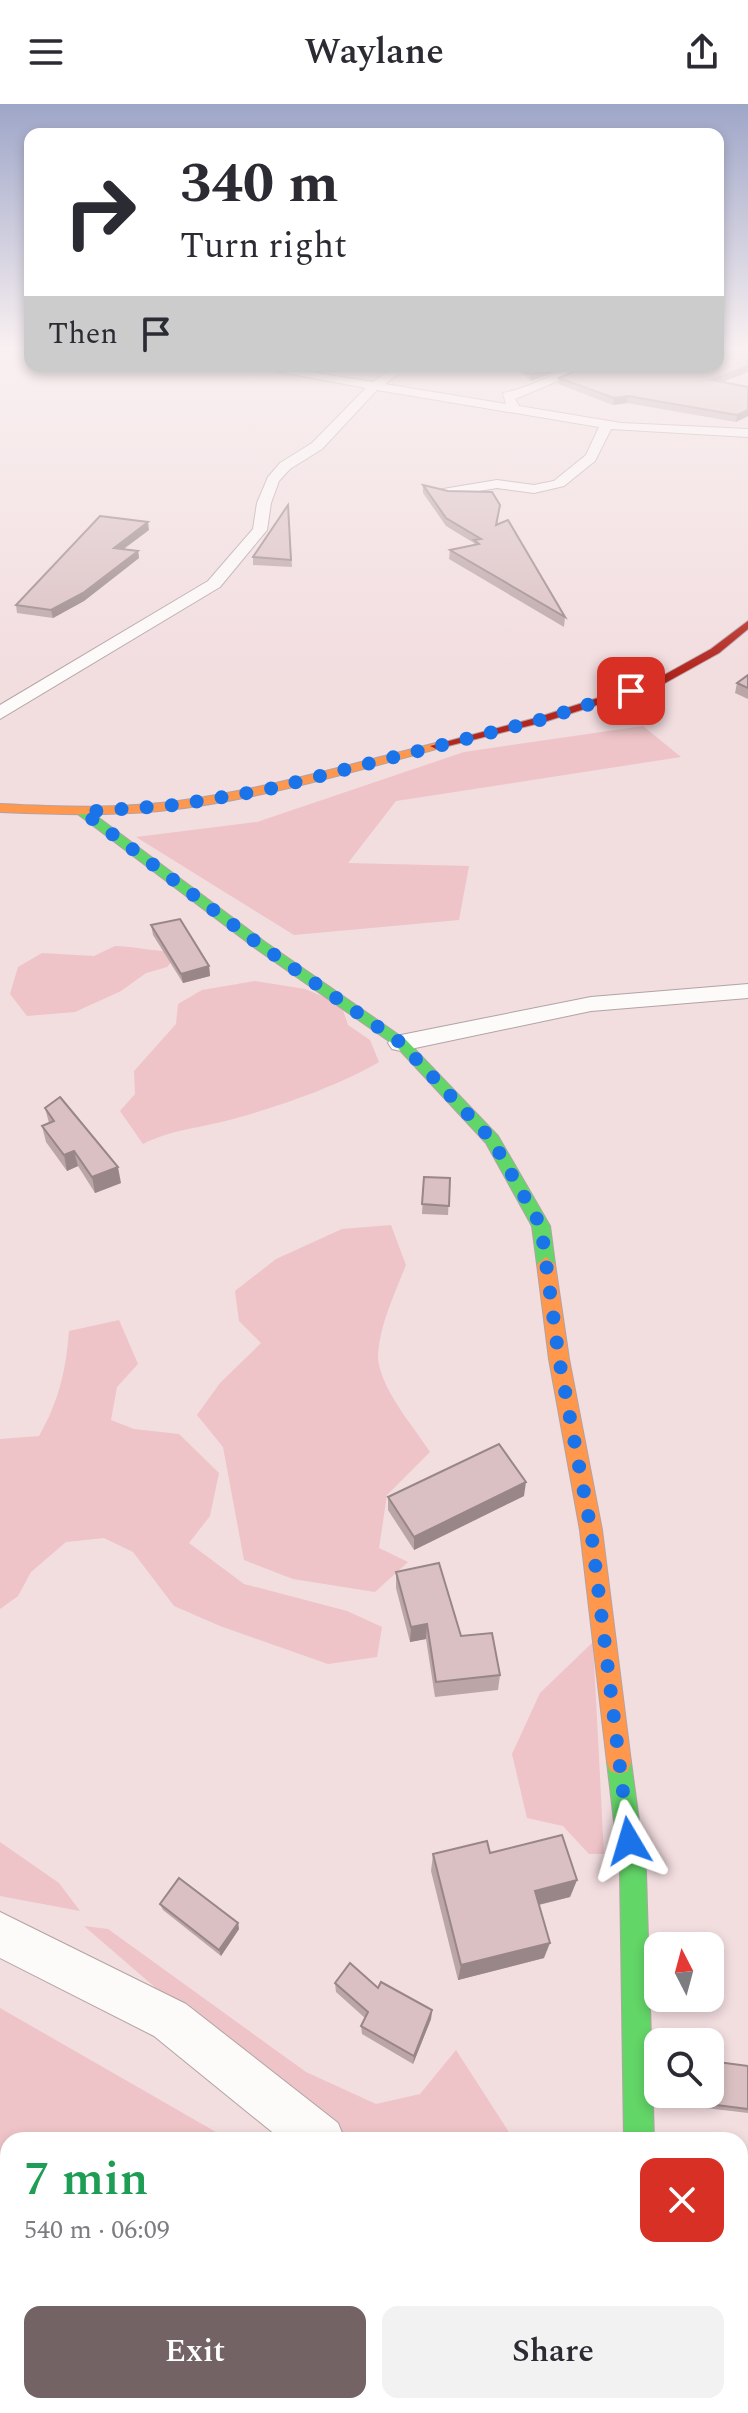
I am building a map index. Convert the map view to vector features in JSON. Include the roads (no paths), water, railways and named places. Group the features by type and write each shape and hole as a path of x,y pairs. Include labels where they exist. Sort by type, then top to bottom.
{"street":[{"path":"0,713 214,584 260,530 269,491 285,466 300,457"},
{"path":"448,492 498,484 537,489 571,476 592,457"},
{"path":"0,808 83,812 176,805 265,790 540,720 661,681 715,651 748,624"},
{"path":"83,812 260,945 401,1043 492,1140 541,1226 559,1359 591,1530 633,1872 639,2132"},
{"path":"401,1043 591,1004 748,991"},
{"path":"0,1934 170,2020 311,2132"}]}
